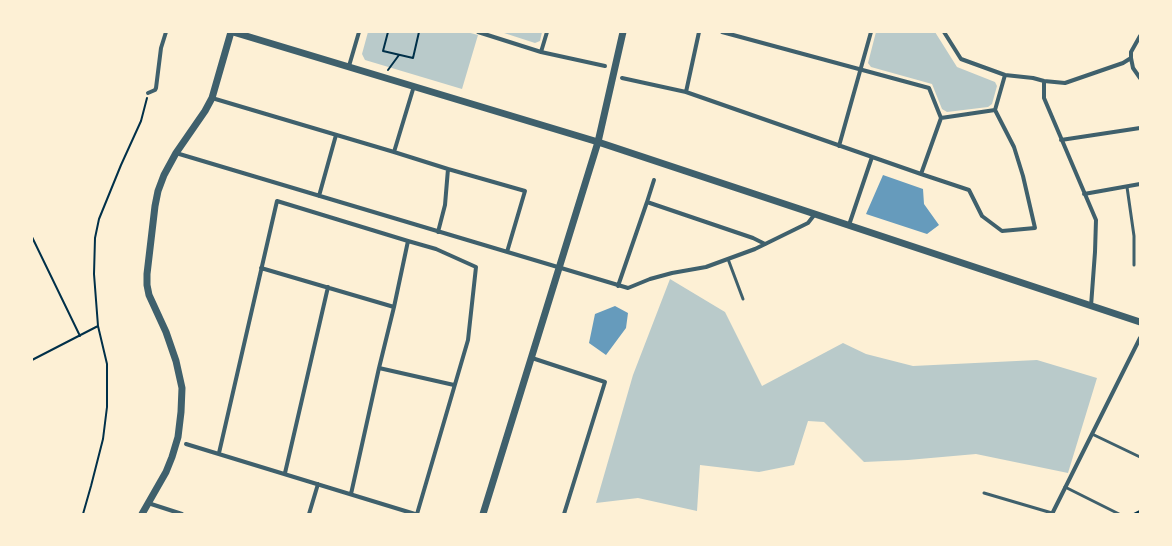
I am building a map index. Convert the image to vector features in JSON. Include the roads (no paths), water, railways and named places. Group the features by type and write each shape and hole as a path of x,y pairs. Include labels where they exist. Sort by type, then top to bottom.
{"street":[{"path":"148,93 156,88 160,48 166,32"},
{"path":"142,514 166,472 172,457 178,437 181,412 182,388 176,361 166,332 149,295 147,285 154,214 158,191 164,175 176,153 205,112 212,98 232,32 598,142 1140,322"},
{"path":"349,66 359,32"},
{"path":"478,32 542,52 605,66"},
{"path":"542,52 547,32"},
{"path":"483,514 598,142 623,32"},
{"path":"686,92 699,32"},
{"path":"722,32 929,88 941,118 921,174"},
{"path":"839,146 871,32"},
{"path":"944,32 961,60 1005,75 1033,78 1044,81 1065,83 1122,63 1131,58"},
{"path":"1140,36 1131,52 1133,68 1140,78"},
{"path":"622,78 686,92 969,190 982,216 1002,231 1035,228 1023,176 1014,147 995,110 1005,75"},
{"path":"1044,81 1044,98 1096,220 1091,306"},
{"path":"394,152 414,86"},
{"path":"212,98 525,191 507,252"},
{"path":"941,118 995,110"},
{"path":"1061,140 1140,128"},
{"path":"319,196 336,135"},
{"path":"176,153 628,288 650,279 672,273 706,267 728,259 765,244 808,223 815,214"},
{"path":"849,225 872,157"},
{"path":"438,232 445,205 448,168"},
{"path":"618,286 654,180"},
{"path":"1084,194 1140,184"},
{"path":"186,444 416,514 468,340 476,267 408,240 277,201 219,453"},
{"path":"647,202 753,238 765,244"},
{"path":"351,494 408,240"},
{"path":"261,268 394,307"},
{"path":"285,473 328,287"},
{"path":"1052,513 1140,338"},
{"path":"532,358 605,382 564,514"},
{"path":"379,368 454,385"},
{"path":"309,514 318,484"},
{"path":"148,503 182,514"}],"lane":[{"path":"1127,187 1135,244 1134,265"},
{"path":"1135,244 1140,243"},
{"path":"728,259 743,299"},
{"path":"1092,434 1140,457"},
{"path":"1064,487 1119,514"},
{"path":"984,493 1052,513"}],"water":[{"path":"883,175 923,189 924,204 939,225 927,234 866,214"},
{"path":"615,306 628,313 626,328 606,355 589,343 595,314"}]}
